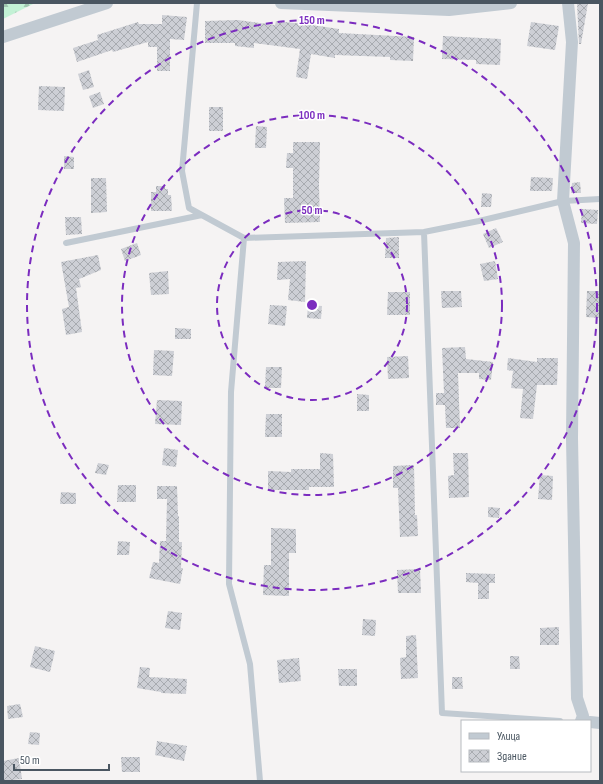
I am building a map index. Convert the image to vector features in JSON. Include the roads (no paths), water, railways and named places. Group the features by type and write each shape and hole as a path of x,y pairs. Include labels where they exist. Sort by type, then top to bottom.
{"street":[{"path":"3,37 107,3"},
{"path":"281,3 449,10 511,3"},
{"path":"568,3 572,42 563,201 574,243 572,438 577,698 583,716 581,720"}],"lane":[{"path":"197,3 182,171 189,208 244,238 424,232 479,221 563,201 600,199"},
{"path":"66,243 202,215"},
{"path":"424,232 442,713 545,720"},
{"path":"244,238 231,392 229,584 250,664 260,781"}]}
